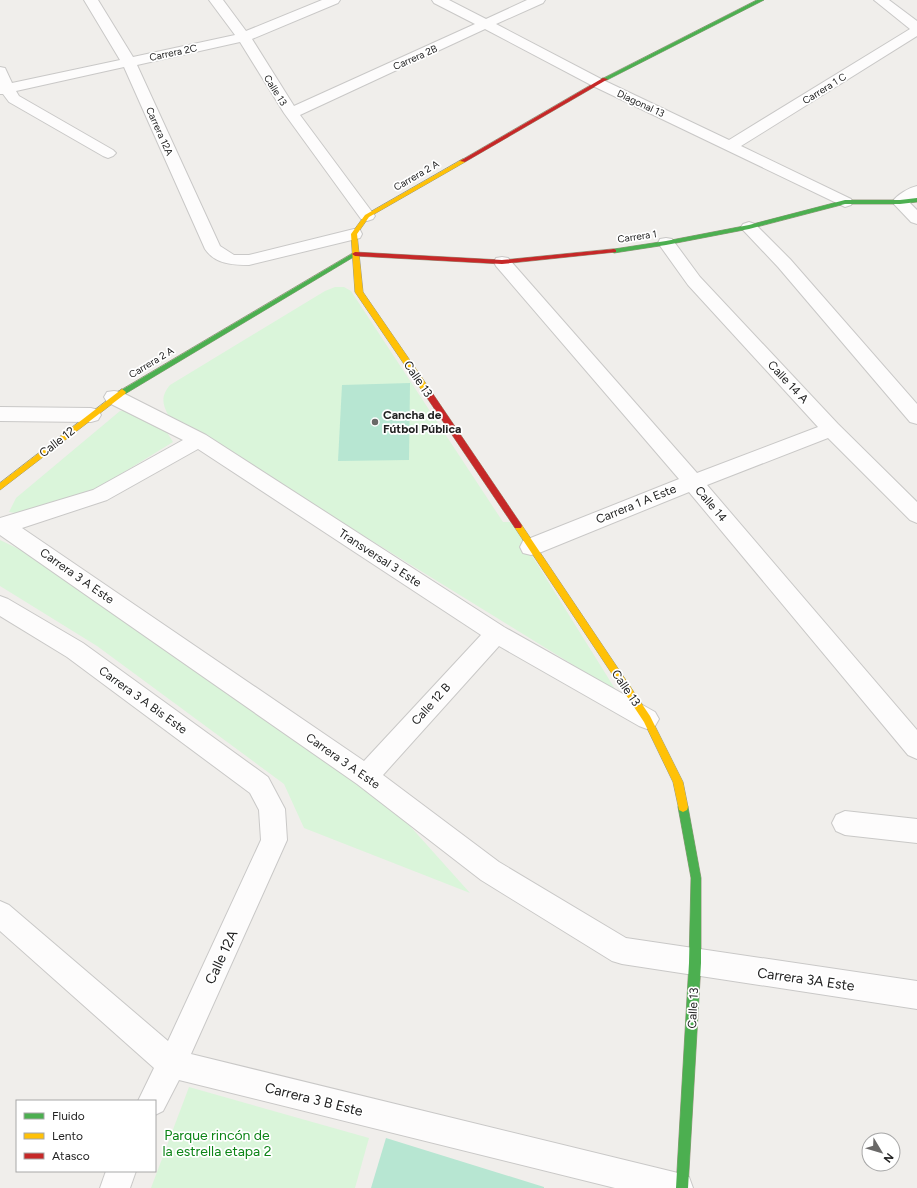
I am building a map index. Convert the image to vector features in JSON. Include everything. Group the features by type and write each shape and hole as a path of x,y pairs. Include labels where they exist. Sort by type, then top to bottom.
{"street":[{"name":"Carrera 12A","path":"91,0 128,61 213,249 230,260 250,260 354,234"},
{"name":"Calle 13","path":"216,0 244,37 291,113 367,216"},
{"name":"Carrera 2C","path":"4,89 244,37 333,0"},
{"name":"Diagonal 13","path":"439,0 598,83 845,202"},
{"name":"Carrera 2B","path":"291,113 538,0"},
{"name":"Carrera 2 A","path":"354,234 367,216 598,83 761,0"},
{"path":"881,0 917,29"},
{"name":"Carrera 1 C","path":"730,146 917,29"},
{"path":"0,72 4,89 14,99 108,153"},
{"path":"917,191 900,202 917,219"},
{"name":"Carrera 1","path":"355,254 502,262 594,254 666,243 749,227 845,202 900,202 917,200"},
{"path":"749,227 784,263 917,417"},
{"path":"354,234 355,254"},
{"name":"Calle 14 A","path":"666,243 694,281 831,429 917,516"},
{"name":"Calle 13","path":"355,254 359,292 647,719 678,782 696,878 696,963 682,1188"},
{"name":"Carrera 2 A","path":"114,397 355,254"},
{"name":"Calle 14","path":"502,262 692,482 917,748"},
{"name":"Calle 12","path":"0,487 114,397"},
{"name":"Transversal 3 Este","path":"114,397 199,440 496,633 647,719"},
{"path":"0,414 91,416"},
{"name":"Carrera 1 A Este","path":"531,547 692,482 831,429"},
{"path":"2,526 100,495 199,440"},
{"name":"Carrera 3 A Este","path":"2,526 366,776 490,871 622,951 696,963"},
{"name":"Carrera 3 A Bis Este","path":"0,605 75,650 259,785 272,809"},
{"name":"Calle 12 B","path":"366,776 496,633"},
{"name":"Calle 12A","path":"154,1100 172,1064 274,840 272,809"},
{"path":"845,823 917,831"},
{"name":"Carrera 3 B Este","path":"0,914 172,1064 678,1188"},
{"name":"Carrera 3A Este","path":"696,963 917,995"},
{"path":"115,1188 121,1172"}],"green space":[{"path":"335,287 344,287 351,291 503,522 511,522 617,692 168,415 163,400 170,385 325,291"},
{"name":"Cancha de Fútbol Pública","path":"410,383 409,460 338,461 342,385"},
{"path":"129,410 163,426 173,442 98,488 22,514 9,512 16,498 120,411"},
{"path":"0,540 27,553 375,787 470,893 304,828 284,784 97,646 0,586"},
{"name":"Parque rincón de la estrella etapa 2","path":"189,1087 369,1138 355,1188 151,1188"},
{"path":"386,1138 544,1187 544,1188 371,1188"}],"traffic: fast":[{"path":"605,79 761,0"},
{"path":"614,251 666,243 749,227 845,202 900,202 917,200"},
{"path":"122,392 355,254"},
{"path":"682,1188 695,963 696,878 683,807"}],"traffic: slow":[{"path":"426,390 359,292 354,234 367,216 463,161"},
{"path":"0,487 122,392"},
{"path":"518,526 647,719 678,782 683,807"}],"traffic: jam":[{"path":"463,161 605,79"},
{"path":"355,254 502,262 614,251"},
{"path":"426,390 518,526"}],"place":[{"name":"Cancha de Fútbol Pública","path":"375,422"}]}
